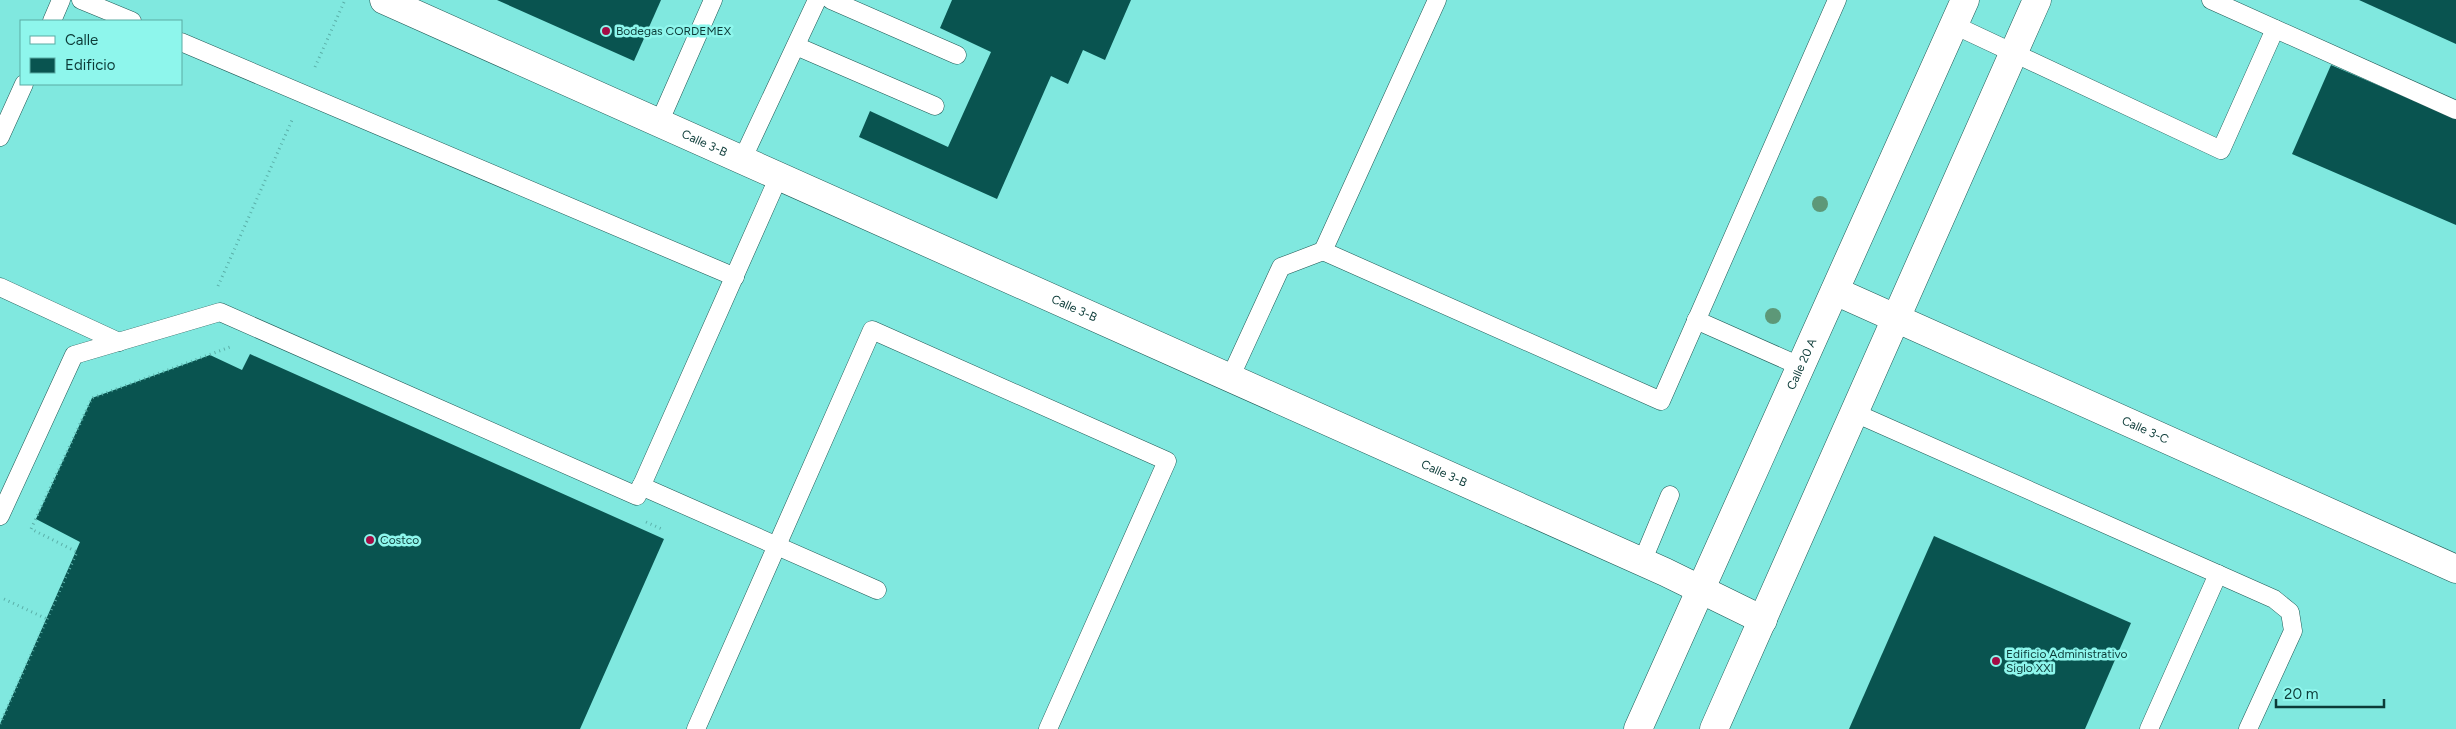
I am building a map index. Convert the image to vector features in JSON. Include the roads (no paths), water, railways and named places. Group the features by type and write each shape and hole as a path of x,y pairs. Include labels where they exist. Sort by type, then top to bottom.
{"street":[{"name":"Calle 3-B","path":"384,0 1642,562 1702,589 1763,620"},
{"name":"Calle 20 A","path":"1638,729 1965,0"},
{"path":"1714,729 2037,0"},
{"name":"Calle 3-C","path":"1835,291 1896,320 2456,569"}],"lane":[{"path":"52,20 61,0"},
{"path":"81,0 130,20"},
{"path":"660,123 713,0"},
{"path":"742,160 817,0"},
{"path":"831,0 956,55"},
{"path":"1230,378 1281,267 1323,251 1437,0"},
{"path":"1323,251 1660,401 1837,0"},
{"path":"2211,0 2456,110"},
{"path":"1954,25 2221,150 2275,29"},
{"path":"182,42 735,277"},
{"path":"796,46 935,106"},
{"path":"0,138 24,85"},
{"path":"0,516 74,355 220,312 637,496 779,176"},
{"path":"0,287 119,342"},
{"path":"1696,320 1802,367"},
{"path":"696,729 872,330 1167,461 1048,729"},
{"path":"1855,413 2274,599 2290,612 2292,631 2248,729"},
{"path":"641,486 877,590"},
{"path":"1642,562 1670,495"},
{"path":"2149,729 2218,574"}],"place":[{"name":"Bodegas CORDEMEX","path":"606,31"},
{"name":"Costco","path":"370,540"},
{"name":"Edificio Administrativo Siglo XXI","path":"1996,661"}]}
